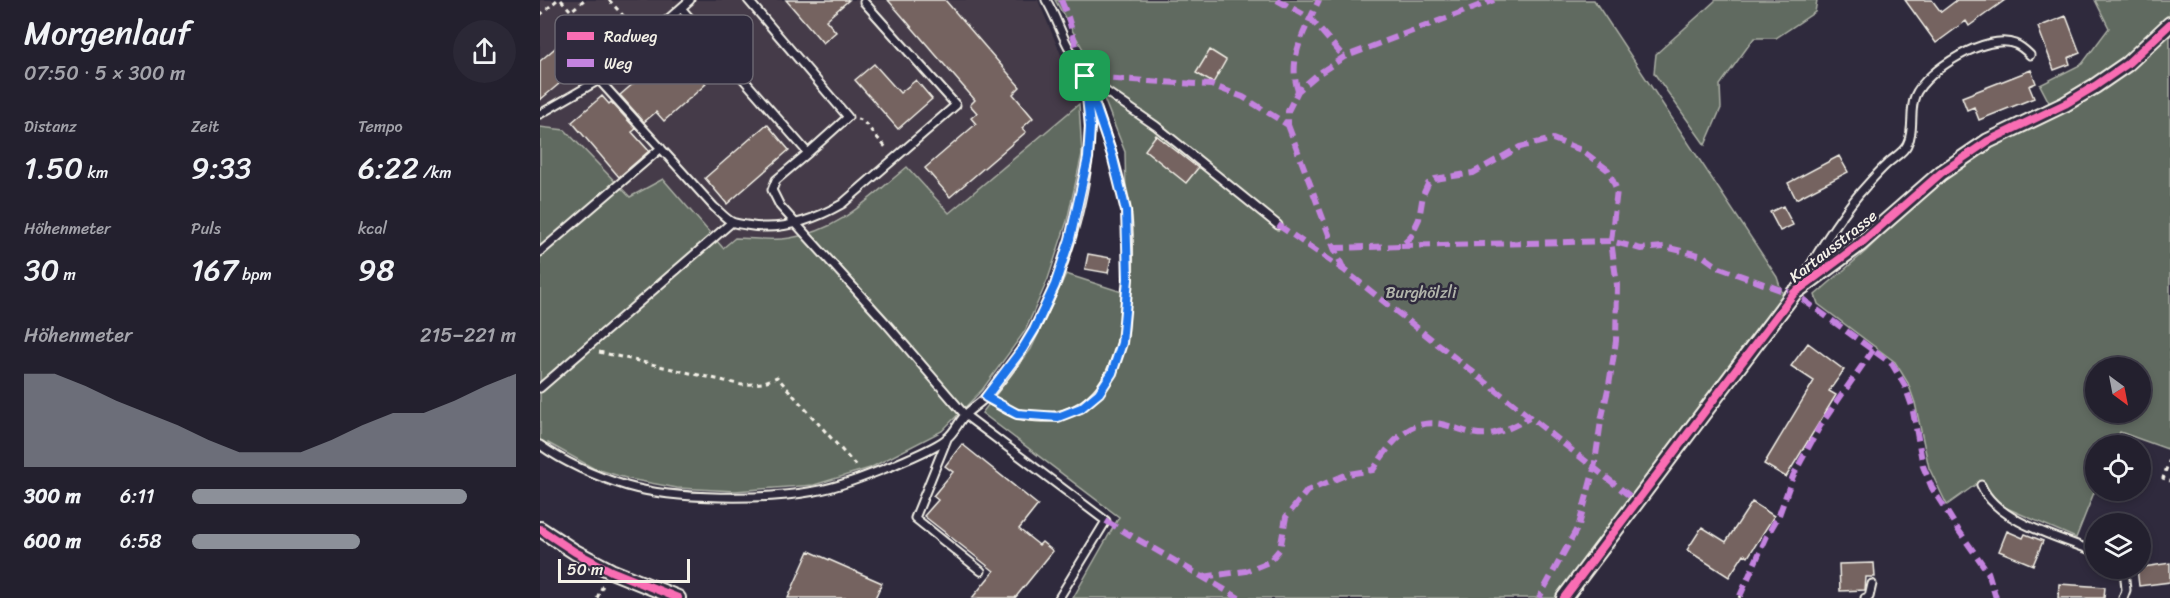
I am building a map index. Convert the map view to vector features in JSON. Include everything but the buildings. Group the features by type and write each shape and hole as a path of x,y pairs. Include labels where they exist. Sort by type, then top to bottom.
{"street":[{"name":"Kartausstrasse","path":"1564,598 1794,293 1860,244 1941,173 1988,141 2065,104 2095,86 2127,64 2170,24"},
{"path":"540,529 575,552 611,571 678,598"}],"lane":[{"path":"673,15 690,0"},
{"path":"748,0 848,117 776,180 772,190 780,206 965,415 1106,521 1059,598"},
{"path":"986,397 1017,414 1058,417 1081,408 1099,393 1112,373 1122,343 1128,279 1126,211 1112,155 1085,76 1046,0"},
{"path":"603,84 714,207 732,222 752,226 797,224 823,215 842,204 956,105 864,2"},
{"path":"681,8 687,15"},
{"path":"1794,293 1819,251 1858,195 1885,165 1907,146 1911,127 1911,107 1916,93 1930,76 1950,61 1978,47 1999,42 2015,44 2031,55"},
{"path":"1085,76 1156,126 1278,225"},
{"path":"981,571 915,518 947,439 965,415 986,397 1023,348 1055,285 1070,239 1088,158 1090,127 1085,76"},
{"path":"540,114 592,84"},
{"path":"748,84 808,153"},
{"path":"540,252 661,148"},
{"path":"540,388 732,222"},
{"path":"540,445 592,473 629,486 678,494 731,496 816,491 865,477 947,439"},
{"path":"1981,485 1986,496 2014,519 2085,548"},
{"path":"2123,598 2126,590 2125,579"},
{"path":"1865,598 1869,597 1872,584"}],"path":[{"path":"540,15 559,0 571,11 584,0"},
{"path":"609,0 623,15"},
{"path":"848,117 862,120 895,158"},
{"path":"586,348 742,385 762,383 777,377 865,477"},
{"path":"2170,459 2163,478 2170,481"},
{"path":"597,598 606,579"}],"shaded area":[{"path":"540,0 1038,0 1072,81 1079,104 948,214 844,219 820,231 788,238 735,238 723,249 663,179 630,197 565,130 540,127"}],"green space":[{"name":"Burghölzli","path":"1055,0 1594,0 1777,277 1783,295 1558,598 1073,598 1119,517 982,413 1031,349 1066,274 1128,294 1125,152 1088,58"},
{"path":"1716,0 1817,0 1815,12 1776,38 1754,38 1720,85 1721,108 1705,145 1654,73 1656,54"},
{"path":"2095,0 2170,0 2170,16 2160,29 2124,59 2092,83 2051,106 2040,85 2082,64 2109,28"},
{"path":"2170,33 2170,450 2151,443 2151,435 2128,435 2120,432 2119,435 2085,435 2085,501 2091,501 2076,538 2002,506 1991,497 1984,483 1978,483 1947,505 1929,468 1915,403 1908,383 1895,362 1818,304 1815,295 1948,174 1991,146 2131,67"},
{"path":"1079,104 1082,154 1067,221 1048,279 1025,331 982,390 942,431 870,468 814,485 735,491 677,488 629,479 593,468 548,443 540,450 540,127 565,130 630,197 663,179 723,248 735,238 783,239 824,228 867,201 907,167 949,213"}],"marked path":[{"path":"1061,0 1085,77 1211,85 1243,97 1288,125 1288,111 1298,91 1344,57 1494,0"},
{"path":"1277,0 1310,18 1344,57"},
{"path":"1298,91 1295,79 1296,56 1303,33 1319,0"},
{"path":"1288,125 1344,270"},
{"path":"1334,248 1401,246 1410,238 1419,219 1423,195 1428,184 1435,179 1473,173 1520,147 1553,139 1581,150 1608,170 1617,190 1611,241 1617,285 1616,341 1609,385 1594,469 1579,525 1539,598"},
{"path":"1278,225 1344,270 1636,501"},
{"path":"1401,246 1611,241 1641,249 1665,247 1703,256 1720,268 1794,293 1892,364 1905,386 1912,406 1923,466 1932,488 1988,572 1996,598"},
{"path":"1740,596 1779,515 1793,476 1820,426 1873,350"},
{"path":"1203,577 1246,571 1269,562 1280,549 1286,517 1307,491 1348,474 1373,470 1393,443 1418,425 1441,424 1474,433 1488,434 1517,425 1529,418"},
{"path":"1106,521 1239,598"}],"cycle path":[{"path":"1564,598 1794,293 1860,244 1941,173 1988,141 2065,104 2095,86 2127,64 2170,24"},
{"path":"540,529 575,552 611,571 678,598"}],"route":[{"path":"1085,76 1112,155 1126,211 1128,279 1122,343 1112,373 1099,393 1081,408 1058,417 1017,414 986,397 1004,375 1034,330 1055,285 1070,239 1088,158 1090,127 1085,76"}]}
